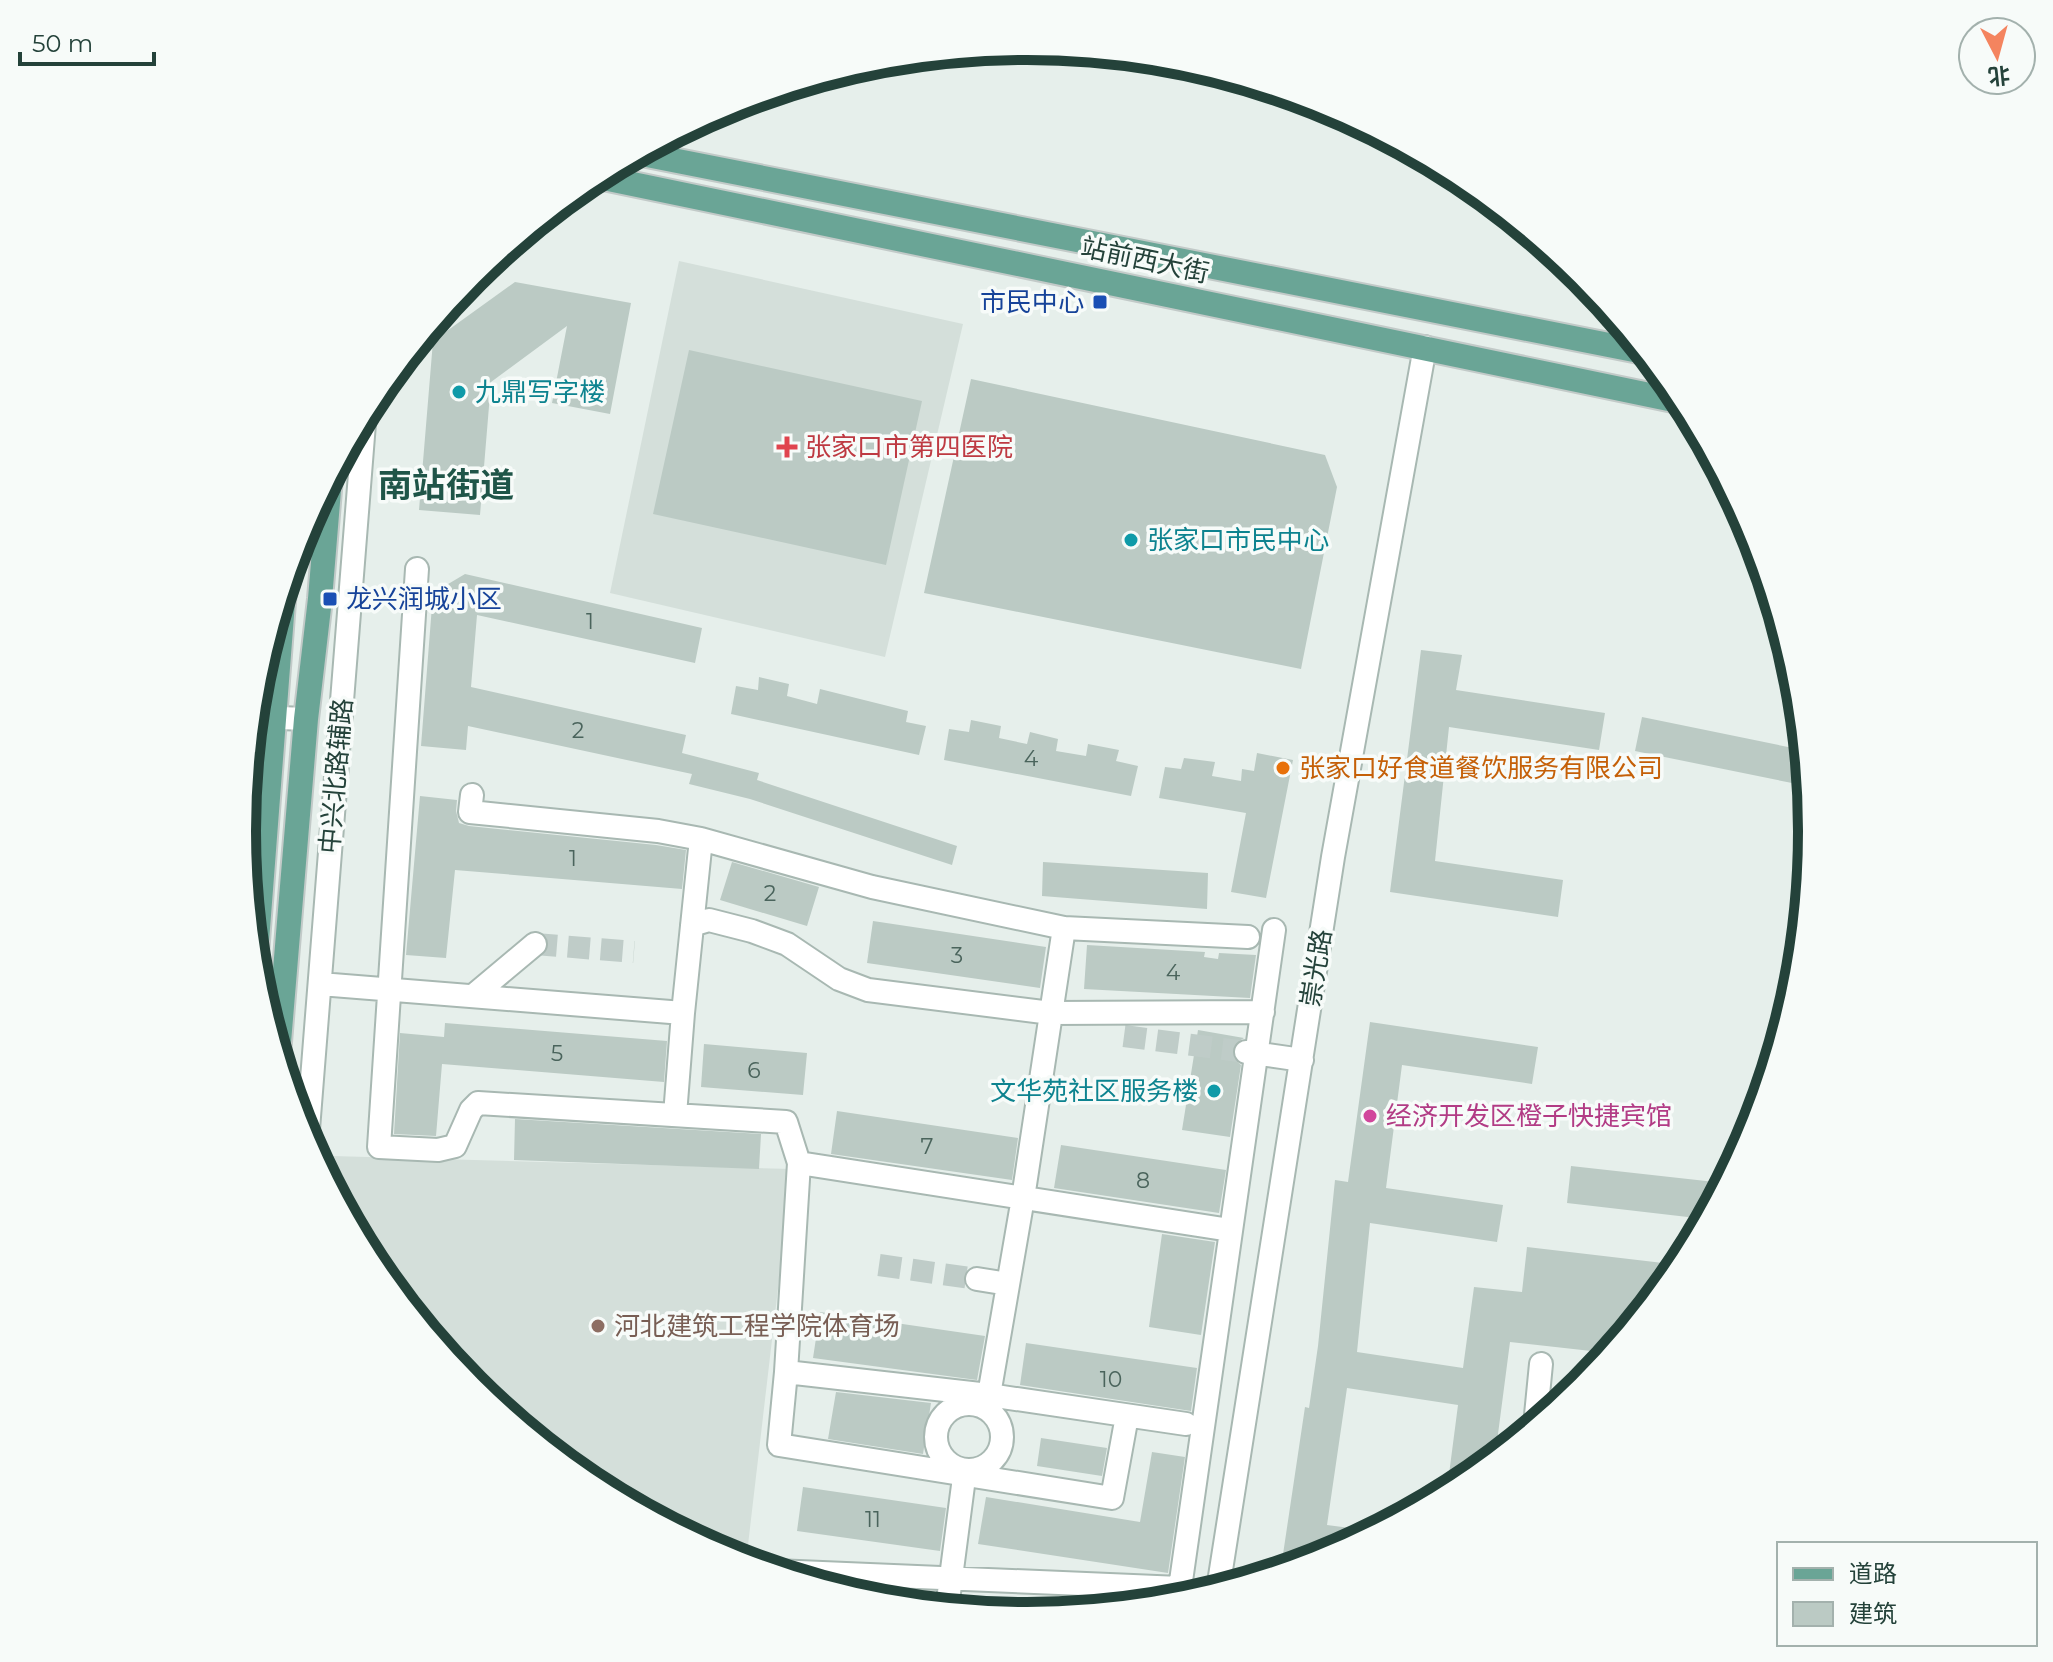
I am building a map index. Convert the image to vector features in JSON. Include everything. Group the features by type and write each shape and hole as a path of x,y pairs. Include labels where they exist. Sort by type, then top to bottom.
{"main road":[{"name":"站前西大街","path":"654,156 1627,349"},
{"name":"站前西大街","path":"614,180 1664,398"},
{"path":"280,1025 328,506"},
{"path":"258,889 264,718"}],"street":[{"name":"崇光路","path":"1220,1577 1333,857 1425,347"},
{"name":"中兴北路辅路","path":"309,1114 363,439"},
{"path":"417,569 379,1147 438,1150 455,1146 471,1110 478,1103 786,1122 799,1163 779,1445 965,1472 1112,1498 1127,1416"},
{"path":"264,717 306,719"},
{"path":"472,795 470,812 658,831 701,839 872,887 1064,928 1248,937"},
{"path":"675,1115 701,839"},
{"path":"692,925 709,920 752,931 787,944 839,979 868,990 1051,1013 1263,1012"},
{"path":"988,1402 966,1405 947,1413 940,1421 936,1442 940,1452 946,1461 965,1472 986,1465 1000,1449 1000,1427 988,1402 1064,928"},
{"path":"1180,1586 1230,1230 1251,1053 1263,1012 1274,930"},
{"path":"473,996 535,944"},
{"path":"320,984 683,1013"},
{"path":"1251,1053 1302,1060"},
{"path":"799,1163 1230,1230"},
{"path":"977,1279 1008,1284"},
{"path":"1537,1410 1541,1364"},
{"path":"786,1372 988,1402 1186,1424"},
{"path":"948,1597 965,1472"},
{"path":"818,1573 1172,1588"}],"shaded area":[{"name":"张家口市第四医院","path":"679,261 963,324 885,657 610,593"},
{"name":"河北建筑工程学院体育场","path":"332,1156 792,1169 747,1549 641,1499 557,1443 518,1411 481,1376 415,1300 385,1259 331,1164"}],"building":[{"name":"九鼎写字楼","path":"515,282 631,303 610,414 552,403 567,326 491,382 480,515 419,510 433,341"},
{"name":"张家口市第四医院","path":"689,350 922,401 886,565 653,514"},
{"name":"张家口市民中心","path":"971,379 1325,455 1337,487 1301,669 924,593"},
{"path":"465,574 702,628 695,663 477,615 471,687 686,735 682,753 759,773 757,780 957,846 952,865 750,799 689,784 692,774 468,726 466,750 421,746 433,593"},
{"path":"1421,650 1462,655 1456,690 1605,713 1599,750 1449,727 1435,861 1563,880 1558,917 1390,892"},
{"path":"759,677 789,684 787,696 817,704 820,689 908,711 906,722 926,726 919,755 731,714 736,686 758,690"},
{"path":"1642,717 1793,748 1796,784 1635,751"},
{"path":"971,720 1001,726 999,738 1027,744 1030,732 1058,739 1056,751 1086,756 1088,744 1119,750 1116,761 1138,766 1131,796 944,760 949,729 969,732"},
{"path":"1257,753 1293,760 1266,898 1231,892 1246,813 1159,798 1165,767 1181,769 1184,758 1215,762 1212,776 1241,781 1242,769 1254,771"},
{"path":"420,796 457,800 459,823 469,826 686,850 682,889 455,870 446,958 406,955"},
{"path":"732,862 819,887 807,926 720,900"},
{"path":"1043,862 1208,873 1207,909 1042,896"},
{"path":"873,921 1046,947 1040,988 867,963"},
{"path":"1087,945 1205,952 1204,957 1218,959 1219,953 1256,955 1250,998 1084,989"},
{"path":"1370,1022 1538,1047 1532,1084 1402,1065 1386,1188 1503,1205 1497,1242 1370,1223 1357,1352 1463,1368 1474,1287 1522,1292 1527,1247 1665,1263 1595,1351 1510,1342 1497,1442 1449,1476 1458,1405 1347,1388 1327,1525 1354,1528 1282,1558 1305,1407 1309,1408 1318,1346 1335,1180 1348,1182"},
{"path":"445,1023 667,1041 664,1082 442,1064 436,1136 394,1134 400,1033 444,1037"},
{"name":"文华苑社区服务楼","path":"1198,1030 1244,1038 1236,1043 1232,1051 1233,1058 1241,1065 1230,1137 1182,1130"},
{"path":"704,1044 807,1053 803,1095 701,1087"},
{"path":"837,1111 1018,1138 1012,1180 831,1154"},
{"path":"515,1119 761,1134 759,1169 514,1160"},
{"path":"1061,1145 1226,1170 1219,1213 1054,1188"},
{"path":"1571,1166 1713,1182 1694,1218 1567,1203"},
{"path":"1162,1234 1215,1242 1201,1335 1149,1327"},
{"path":"820,1312 985,1336 977,1380 813,1358"},
{"path":"1026,1343 1197,1368 1191,1411 1020,1385"},
{"path":"836,1392 931,1403 923,1454 828,1439"},
{"path":"1041,1438 1107,1448 1102,1476 1037,1466"},
{"path":"1152,1452 1185,1457 1168,1573 978,1544 986,1497 1140,1522"},
{"path":"803,1487 946,1508 940,1551 797,1531"}],"tunnel":[{"path":"535,944 634,952"},
{"path":"1124,1036 1246,1052"},
{"path":"879,1265 977,1279"}],"place":[{"name":"市民中心","path":"1100,302"},
{"name":"九鼎写字楼","path":"459,392"},
{"name":"张家口市第四医院","path":"787,447"},
{"name":"张家口市民中心","path":"1131,540"},
{"name":"龙兴润城小区","path":"330,599"},
{"name":"张家口好食道餐饮服务有限公司","path":"1283,768"},
{"name":"文华苑社区服务楼","path":"1214,1091"},
{"name":"经济开发区橙子快捷宾馆","path":"1370,1116"},
{"name":"河北建筑工程学院体育场","path":"598,1326"}],"district":[{"name":"南站街道","path":"446,485"}]}
